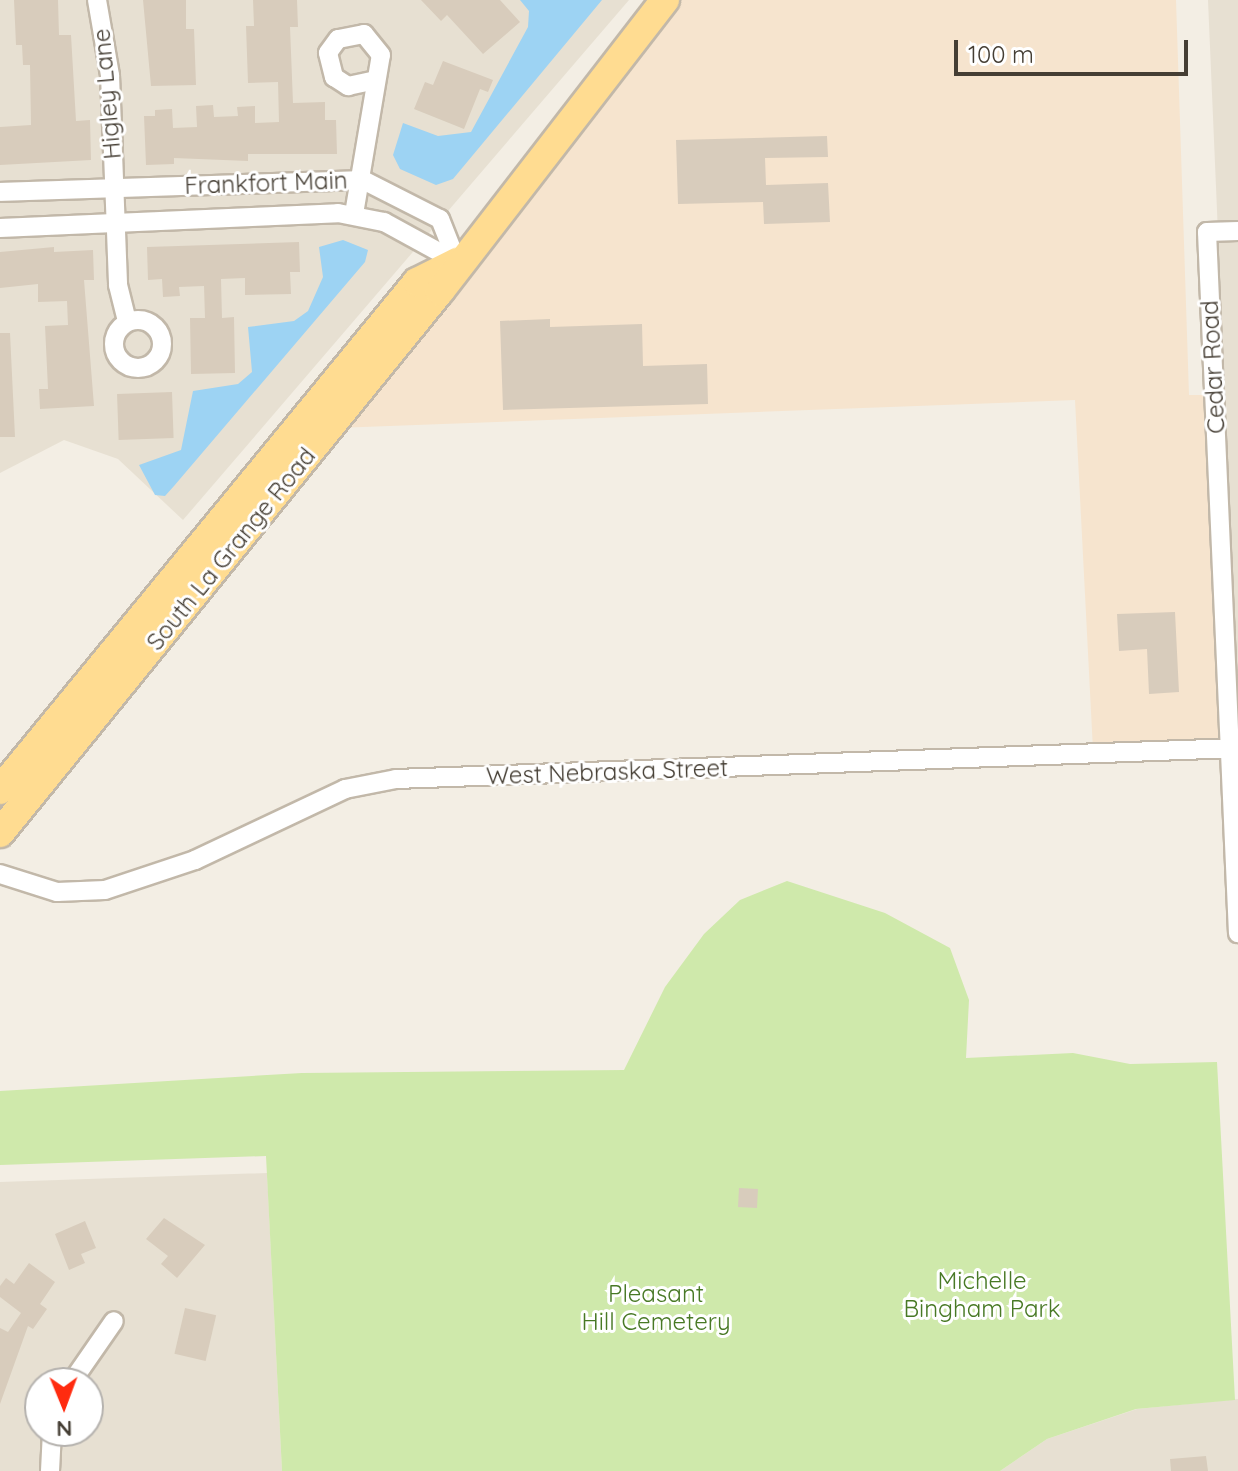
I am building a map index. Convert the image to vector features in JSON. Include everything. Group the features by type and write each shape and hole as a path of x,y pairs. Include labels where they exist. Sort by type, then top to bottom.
{"main road":[{"name":"South La Grange Road","path":"0,833 440,291 457,262 665,0"},
{"name":"South La Grange Road","path":"0,790 417,282 457,262"}],"street":[{"name":"Higley Lane","path":"97,0 110,75 116,224 127,322"},
{"path":"354,214 376,105 372,81"},
{"name":"Frankfort Main","path":"0,192 363,180 440,219 457,262"},
{"name":"Frankfort Main","path":"0,228 354,214 384,222 457,262"},
{"name":"Cedar Road","path":"1238,231 1207,232 1234,749 1238,933"},
{"name":"West Nebraska Street","path":"0,874 57,892 105,890 195,860 345,789 396,779 1234,749"},
{"path":"82,1367 114,1321"},
{"path":"50,1471 51,1447"}],"shaded area":[{"path":"0,0 629,0 183,520 118,459 64,440 0,473"},
{"path":"671,0 1176,0 1189,395 1212,395 1226,745 1093,750 1075,400 336,428"},
{"path":"1208,0 1238,0 1238,700"},
{"path":"267,1173 282,1471 0,1471 0,1182"},
{"path":"1238,1399 1238,1471 1000,1471 1047,1439 1137,1409"}],"green space":[{"path":"787,881 885,913 950,948 969,1000 966,1058 1073,1053 1130,1064 1217,1062 1235,1400 1136,1409 1047,1439 1000,1471 282,1471 266,1156 0,1165 0,1091 302,1073 624,1070 665,987 704,934 740,900"}],"water":[{"path":"520,0 602,0 453,179 436,185 400,169 393,155 403,123 438,136 471,132 528,27 529,11"},
{"path":"343,240 368,250 365,262 165,496 155,495 139,465 181,450 193,391 238,384 252,372 248,327 294,321 308,311 323,277 319,247"}],"building":[{"path":"14,0 58,0 59,35 71,35 76,121 90,120 91,160 0,165 0,127 31,125 30,65 23,65 22,45 16,45"},
{"path":"143,0 186,0 186,29 194,29 196,85 151,86"},
{"path":"253,0 297,0 298,27 290,27 293,103 325,102 325,120 336,120 337,154 248,154 248,161 174,158 174,164 146,165 144,116 155,116 155,110 172,109 173,128 197,127 196,106 213,105 214,117 238,116 237,107 255,106 255,123 279,122 278,82 248,83 246,26 254,26"},
{"path":"421,0 500,0 520,22 483,54 447,15 441,21"},
{"path":"443,61 493,80 488,92 480,89 464,129 414,109 425,82 433,85"},
{"path":"827,136 828,157 765,158 766,185 828,183 830,222 764,224 763,202 678,204 676,140"},
{"path":"299,242 300,272 290,272 291,294 245,295 245,278 221,279 222,318 234,317 235,373 191,374 190,318 205,318 204,286 179,287 180,296 163,297 162,279 148,280 147,247"},
{"path":"54,247 54,252 93,250 94,280 84,280 94,406 40,409 39,389 48,389 45,326 68,325 67,301 38,302 38,284 0,288 0,252"},
{"path":"550,319 550,327 642,324 643,366 707,364 708,404 503,410 500,321"},
{"path":"0,333 10,333 15,437 0,437"},
{"path":"172,392 174,438 119,440 117,394"},
{"path":"1175,612 1179,692 1149,694 1147,649 1119,651 1117,614"},
{"path":"739,1188 758,1189 757,1208 738,1207"},
{"path":"164,1218 205,1245 177,1278 161,1264 168,1256 146,1239"},
{"path":"85,1221 96,1248 81,1254 85,1263 69,1270 55,1234"},
{"path":"29,1263 55,1282 40,1304 47,1309 33,1329 28,1326 0,1404 0,1328 8,1332 21,1313 0,1297 0,1286 6,1278 14,1284"},
{"path":"185,1308 216,1315 206,1361 174,1354"},
{"path":"1206,1456 1208,1471 1171,1471 1170,1459"}],"park label":[{"name":"Michelle Bingham Park","path":"982,1295"},
{"name":"Pleasant Hill Cemetery","path":"656,1308"}]}
